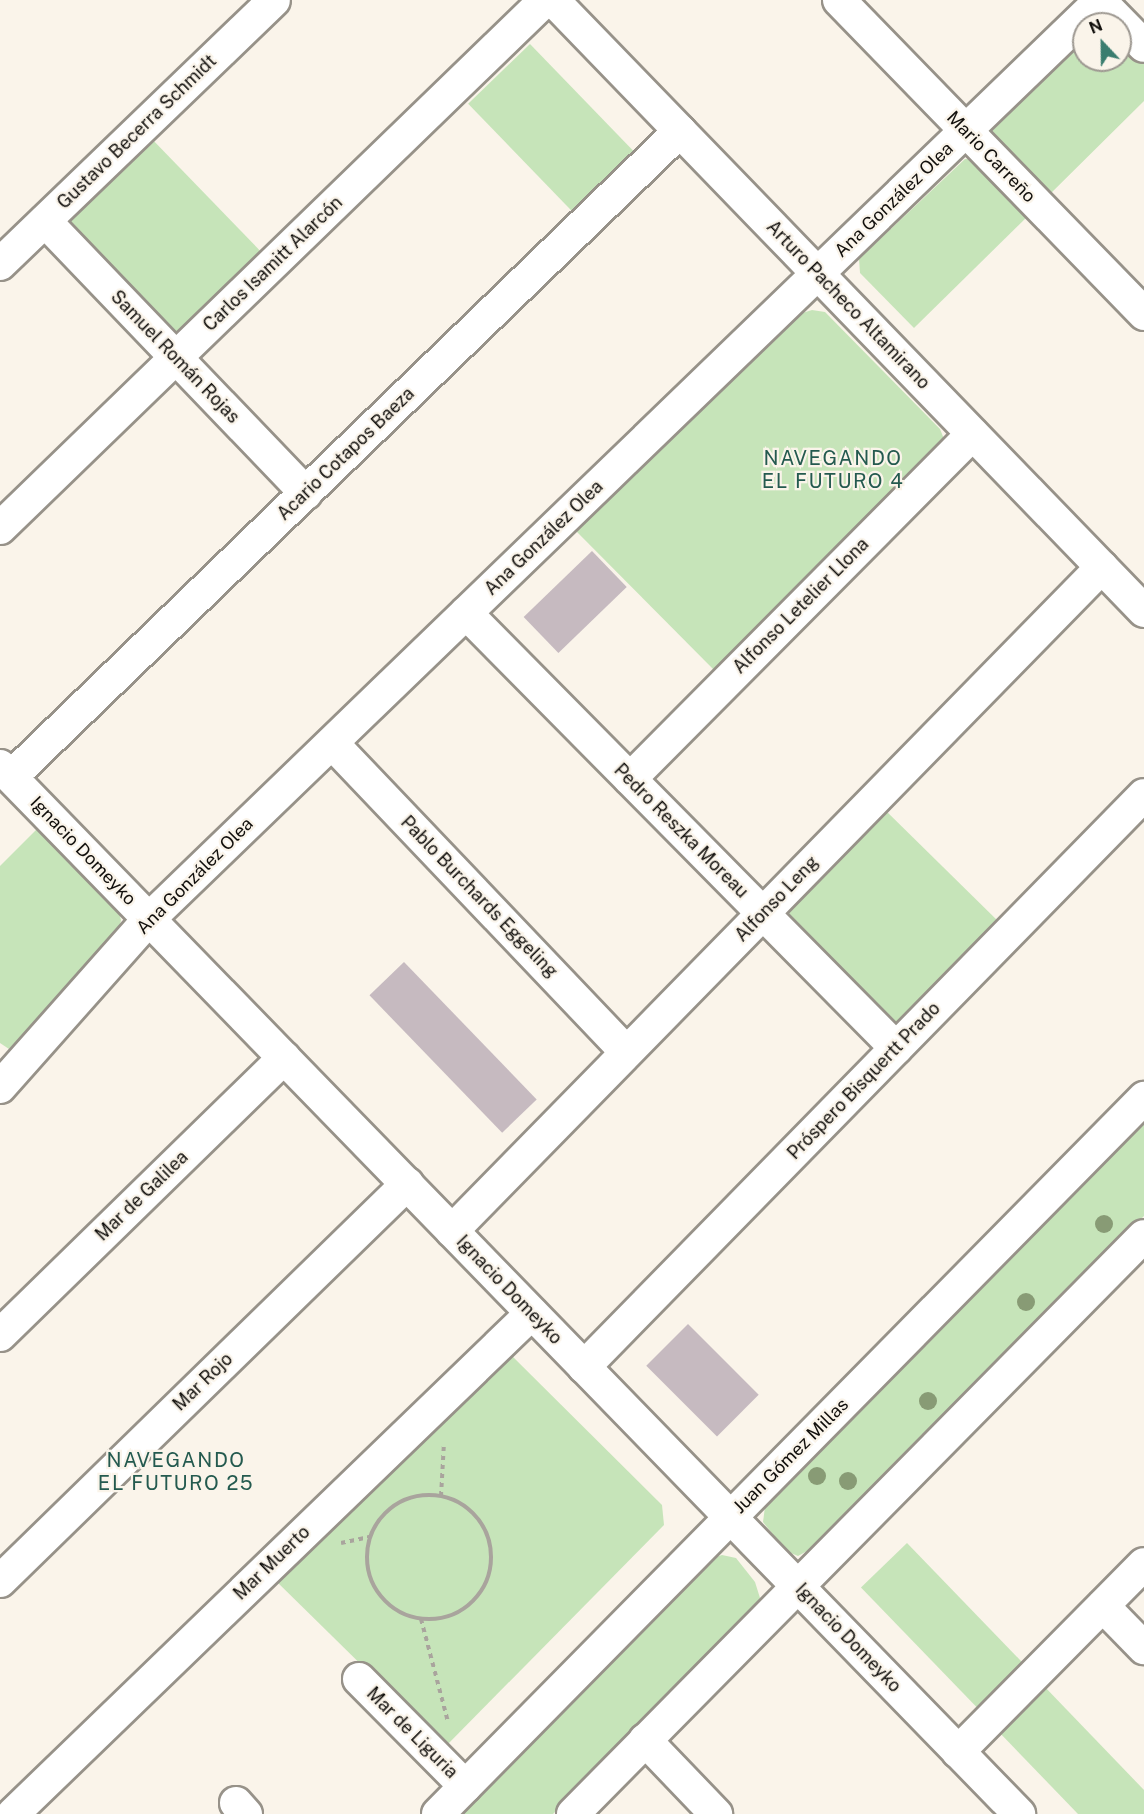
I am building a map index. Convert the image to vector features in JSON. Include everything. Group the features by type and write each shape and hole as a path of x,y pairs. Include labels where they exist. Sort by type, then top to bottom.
{"street":[{"name":"Gustavo Becerra Schmidt","path":"0,264 274,0"},
{"name":"Carlos Isamitt Alarcón","path":"0,528 545,0"},
{"name":"Arturo Pacheco Altamirano","path":"553,0 1144,610"},
{"name":"Mario Carreño","path":"839,0 1144,314"},
{"name":"Ana González Olea","path":"5,1072 149,919 1100,0"},
{"path":"1100,0 1144,46"},
{"name":"Acario Cotapos Baeza","path":"6,771 306,493 680,131"},
{"name":"Samuel Román Rojas","path":"45,221 306,493"},
{"name":"Alfonso Letelier Llona","path":"630,779 973,434"},
{"name":"Alfonso Leng","path":"452,1230 1102,567"},
{"name":"Pedro Reszka Moreau","path":"466,613 896,1048"},
{"name":"Pablo Burchards Eggeling","path":"332,743 626,1052"},
{"name":"Ignacio Domeyko","path":"6,771 1019,1814"},
{"name":"Próspero Bisquertt Prado","path":"584,1367 1144,795"},
{"name":"Mar de Galilea","path":"0,1335 284,1058"},
{"name":"Juan Gómez Millas","path":"438,1814 1144,1098"},
{"name":"Mar Rojo","path":"0,1581 407,1184"},
{"path":"573,1814 1144,1236"},
{"name":"Mar Muerto","path":"13,1814 532,1313"},
{"path":"958,1752 1144,1564"},
{"path":"1103,1606 1144,1648"},
{"name":"Mar de Liguria","path":"360,1679 465,1786"},
{"path":"645,1740 716,1814"}],"path":[{"path":"436,1406 445,1440 441,1496"},
{"path":"441,1496 459,1503 481,1523 491,1551 489,1571 476,1598 460,1611 441,1618 421,1619 393,1608 379,1594 369,1576 367,1547 374,1528 393,1506 411,1497 441,1496"},
{"path":"421,1619 449,1725"}],"green space":[{"path":"530,44 635,153 573,212 468,104"},
{"path":"1132,48 1144,60 1144,101 1044,200 990,133 1072,51 1072,72 1132,72"},
{"path":"149,136 268,259 179,338 68,229 69,212"},
{"path":"965,159 972,159 1031,213 914,328 860,273 859,259"},
{"path":"812,310 825,312 940,429 944,439 940,453 716,672 576,531 796,315"},
{"path":"881,806 1001,924 902,1024 893,1027 781,924 781,907"},
{"path":"38,828 118,909 121,920 119,930 9,1049 0,1043 0,866"},
{"path":"1144,1119 1144,1216 818,1545 798,1556 786,1551 763,1522 765,1507 771,1497"},
{"path":"507,1351 662,1505 664,1525 445,1747 274,1579"},
{"path":"907,1543 1029,1669 983,1713 861,1587"},
{"path":"722,1555 736,1558 755,1582 760,1598 755,1610 553,1814 457,1814 710,1559"},
{"path":"1042,1684 1144,1790 1144,1814 1078,1814 996,1729"}],"building":[{"path":"592,551 627,587 558,653 524,617"},
{"path":"404,962 537,1099 502,1133 369,995"},
{"path":"688,1324 759,1395 717,1436 646,1366"}],"district":[{"name":"NAVEGANDO EL FUTURO 4","path":"833,470"},
{"name":"NAVEGANDO EL FUTURO 25","path":"176,1472"}]}
